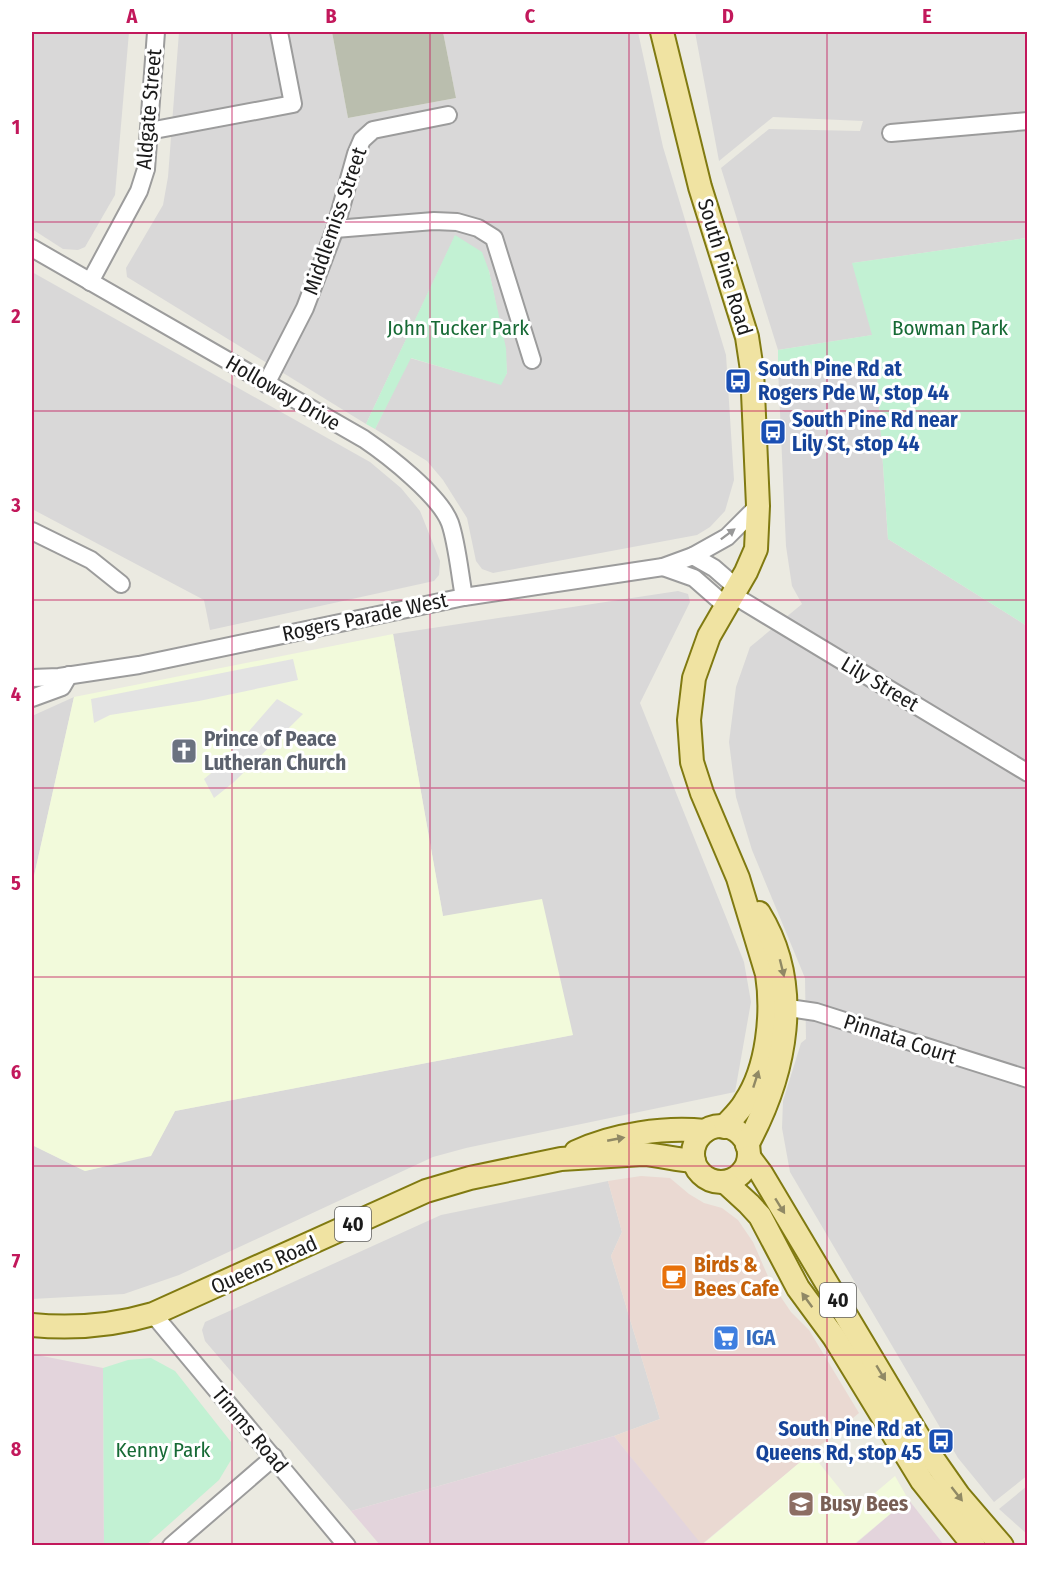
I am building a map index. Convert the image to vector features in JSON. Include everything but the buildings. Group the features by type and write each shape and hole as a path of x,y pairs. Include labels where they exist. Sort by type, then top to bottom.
{"main road":[{"name":"South Pine Road","path":"662,32 700,187 747,337 753,370 758,507 756,549 709,636 694,678 689,720 692,762 702,793 738,878 786,1029 775,1076 748,1151"},
{"name":"South Pine Road","path":"714,1129 744,1105 753,1088 778,1006"},
{"name":"Queens Road","path":"561,1159 593,1143 623,1137 669,1129 714,1129"},
{"name":"40","path":"714,1129 738,1132 942,1474 980,1522 1002,1545"},
{"path":"694,1161 694,1144 714,1129"},
{"path":"725,1182 741,1174 746,1166 748,1151"},
{"name":"Queens Road","path":"32,1325 91,1327 153,1314 426,1191 470,1178 561,1159 642,1154 672,1160 694,1161"},
{"name":"40","path":"694,1161 697,1169 709,1180 725,1182 760,1216 798,1288 840,1345 922,1480 974,1545"}],"street":[{"name":"Aldgate Street","path":"90,282 139,191 146,169 156,32"},
{"path":"149,131 293,104 279,32"},
{"name":"Middlemiss Street","path":"266,384 305,308 335,229 356,154 363,140 373,130 448,115"},
{"path":"891,133 1028,121"},
{"path":"335,229 434,221 457,222 478,228 494,238 532,360"},
{"name":"Holloway Drive","path":"32,248 364,439 390,457 432,496 450,522 464,597"},
{"name":"Rogers Parade West","path":"32,678 139,665 464,597 663,567 693,556 727,537 758,507"},
{"path":"32,531 91,560 121,585"},
{"path":"693,556 714,568 732,596"},
{"name":"Rogers Parade West","path":"663,567 694,578 732,596"},
{"name":"Lily Street","path":"732,596 1028,773"},
{"path":"32,698 62,687 69,675"},
{"name":"Pinnata Court","path":"778,1006 816,1012 1028,1079"},
{"name":"Timms Road","path":"153,1314 347,1545"},
{"path":"171,1545 274,1457"}],"shaded area":[{"path":"32,32 129,32 115,195 85,247 78,250 63,249 32,229"},
{"path":"179,32 332,32 348,118 456,98 443,32 638,32 663,147 726,355 734,480 725,511 710,527 697,535 493,573 482,569 476,561 467,518 443,480 427,461 375,429 410,358 500,384 507,373 505,348 489,271 455,236 366,424 127,277 126,268 163,205 168,177"},
{"path":"332,32 443,32 456,98 348,118"},
{"path":"695,32 1027,32 1027,238 853,263 873,335 778,350 721,168 769,129 860,131 863,121 773,117 719,161"},
{"path":"32,272 370,462 401,488 420,511 440,561 439,575 434,581 210,630 204,600 32,509"},
{"path":"876,362 888,539 1027,626 1028,1475 994,1502 958,1458 790,1172 782,1128 783,1101 801,1043 806,1039 805,978 752,850 736,797 729,742 736,687 750,647 802,604 792,586 786,546 778,368"},
{"path":"678,591 688,594 690,602 640,703 744,962 751,1002 735,1092 466,1148 433,1157 179,1275 124,1294 32,1299 32,1145 85,1171 151,1155 175,1111 573,1035 443,916 393,634"},
{"path":"393,634 443,916 542,899 573,1035 175,1111 151,1156 85,1171 32,1145 32,885 74,697"},
{"path":"293,659 298,680 199,701 110,715 94,723 91,699"},
{"path":"74,697 32,885 32,716"},
{"path":"277,699 303,714 234,782 214,798 204,779 215,770"},
{"path":"641,1176 670,1178 689,1194 704,1203 722,1208 738,1220 753,1242 770,1281 791,1312 809,1330 859,1413 701,1545 614,1436 660,1419 611,1256 622,1232 608,1181"},
{"path":"608,1181 622,1232 611,1256 660,1419 614,1436 351,1511 205,1341 202,1330 205,1322 441,1215"},
{"path":"32,1354 103,1368 104,1545 32,1545"},
{"path":"614,1436 702,1545 380,1545 351,1511"},
{"name":"Busy Bees","path":"811,1453 856,1509 895,1476 908,1499 853,1545 702,1545"},
{"path":"1027,1486 1027,1534 999,1509"},
{"path":"908,1499 944,1545 853,1546"}],"green space":[{"name":"John Tucker Park","path":"455,235 482,252 489,271 506,348 507,373 501,385 411,358 375,429 366,424"},
{"name":"Bowman Park","path":"1028,238 1027,626 888,539 876,362 778,368 778,350 872,335 852,263"},
{"name":"Kenny Park","path":"151,1358 175,1371 231,1442 231,1460 219,1480 146,1545 104,1545 103,1368 128,1360"}],"place":[{"name":"South Pine Rd at Rogers Pde W, stop 44","path":"738,381"},
{"name":"South Pine Rd near Lily St, stop 44","path":"773,432"},
{"name":"Prince of Peace Lutheran Church","path":"184,751"},
{"name":"Birds & Bees Cafe","path":"674,1277"},
{"name":"IGA","path":"726,1338"},
{"name":"South Pine Rd at Queens Rd, stop 45","path":"941,1441"},
{"name":"Busy Bees","path":"801,1504"}]}
